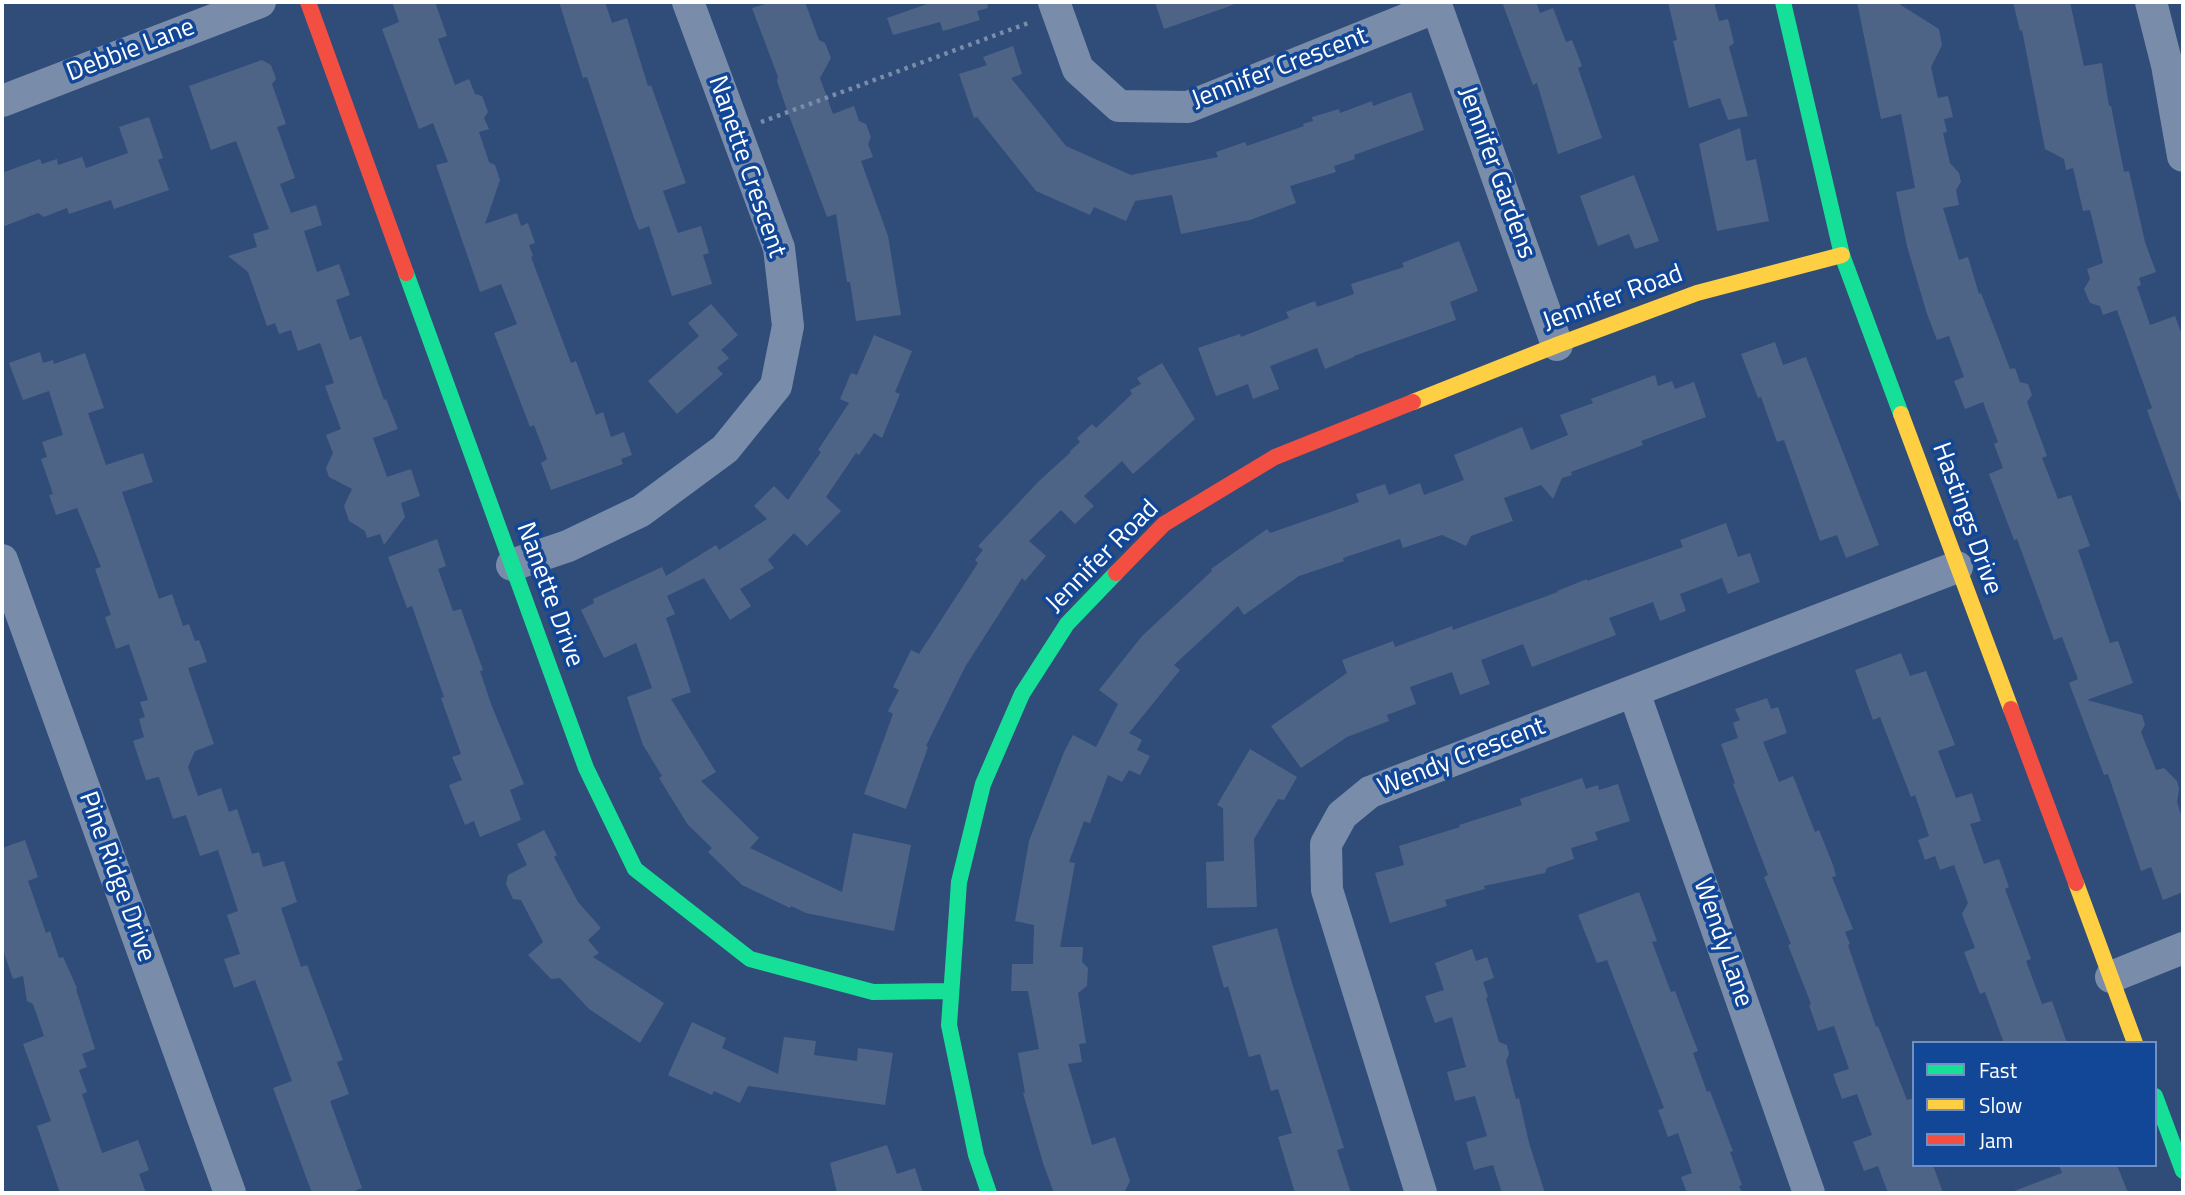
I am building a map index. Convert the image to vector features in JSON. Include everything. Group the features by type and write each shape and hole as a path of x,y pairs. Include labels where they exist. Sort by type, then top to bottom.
{"street":[{"name":"Debbie Lane","path":"2,101 260,2"},
{"name":"Nanette Drive","path":"308,2 586,768 635,869 750,960 873,992 951,991"},
{"name":"Nanette Crescent","path":"512,565 568,546 641,511 725,449 776,386 789,326 779,248 688,2"},
{"name":"Jennifer Crescent","path":"1054,2 1078,69 1119,106 1174,107 1188,107 1436,4"},
{"name":"Hastings Drive","path":"1783,2 1842,255 2134,1041"},
{"path":"2151,2 2167,65 2183,156"},
{"name":"Jennifer Gardens","path":"1436,4 1558,345"},
{"name":"Jennifer Road","path":"989,1193 975,1156 949,1025 959,882 983,784 1022,694 1067,624 1164,524 1275,457 1697,293 1842,255"},
{"name":"Pine Ridge Drive","path":"2,560 230,1193"},
{"name":"Wendy Crescent","path":"1421,1193 1327,890 1326,844 1342,815 1370,792 1957,566"},
{"name":"Wendy Lane","path":"1634,692 1809,1193"},
{"path":"2111,977 2183,948"},
{"path":"2157,1101 2183,1171"}],"path":[{"path":"757,123 1031,22"}],"building":[{"path":"392,2 435,2 447,36 438,39 455,85 469,79 475,94 482,96 488,112 484,118 489,129 479,132 489,162 495,165 500,180 485,224 517,213 521,226 528,223 535,243 529,245 533,256 531,257 571,363 576,361 596,415 603,412 611,437 624,432 632,455 621,459 623,464 551,490 541,463 547,459 534,425 530,427 494,333 517,324 501,284 480,292 436,165 448,162 433,123 419,129 382,29 399,22"},
{"path":"559,2 605,2 612,23 627,18 648,86 651,85 686,183 663,191 678,233 701,226 709,253 703,255 712,284 672,296 649,226 639,230 634,218 587,77 583,78"},
{"path":"772,2 805,2 819,40 825,43 831,58 820,78 833,114 854,106 859,121 866,124 871,137 868,144 873,157 861,161 888,236 901,315 856,321 836,214 827,217 752,8"},
{"path":"933,2 987,2 988,8 977,11 980,20 943,31 940,22 893,35 887,18"},
{"path":"1155,2 1232,2 1233,5 1164,29"},
{"path":"1502,2 1536,2 1540,13 1553,8 1566,42 1572,40 1582,66 1578,68 1602,138 1558,154 1537,83 1533,85"},
{"path":"1668,2 1714,2 1719,21 1728,19 1734,43 1729,47 1748,116 1728,120 1720,98 1689,108 1673,41 1677,40"},
{"path":"1857,2 1896,2 1939,29 1942,45 1931,67 1938,98 1948,96 1953,117 1944,119 1947,132 1943,133 1950,163 1959,173 1961,182 1956,190 1959,205 1943,208 1959,260 1968,257 1979,294 1981,293 2010,369 2015,368 2020,382 2028,384 2032,395 2027,402 2047,456 2042,458 2058,499 2071,495 2090,546 2078,550 2110,643 2118,641 2133,683 2087,700 2142,715 2145,725 2141,732 2156,770 2164,768 2177,781 2177,802 2183,821 2183,892 2163,900 2151,867 2141,871 2108,774 2104,775 2069,683 2078,679 2062,637 2054,640 2017,539 2014,540 1989,474 2003,468 1994,444 1998,442 1983,402 1965,409 1954,381 1964,377 1949,336 1937,340 1927,314 1907,246 1896,192 1915,188 1901,114 1881,119"},
{"path":"2013,2 2070,2 2084,66 2102,63 2124,172 2129,171 2145,242 2156,272 2139,278 2141,285 2137,287 2150,325 2175,316 2183,338 2183,501 2180,501 2147,410 2152,408 2117,310 2103,315 2100,306 2090,303 2084,289 2090,279 2087,269 2103,263 2090,210 2083,211 2073,168 2066,170 2064,159 2045,149 2022,30 2020,31"},
{"path":"1013,46 1022,74 1011,78 1066,146 1131,175 1218,157 1216,152 1245,142 1247,146 1304,126 1303,124 1313,121 1312,117 1339,109 1340,113 1372,101 1373,106 1411,92 1424,130 1354,155 1355,159 1334,166 1336,172 1290,186 1296,203 1250,220 1181,234 1172,195 1135,201 1126,221 1094,207 1090,215 1036,191 977,117 974,118 959,74 987,65 983,57"},
{"path":"262,60 271,65 276,79 272,84 286,124 277,127 295,178 280,184 291,213 316,205 322,225 304,231 317,272 339,264 350,295 336,300 350,340 361,336 384,400 386,399 398,429 373,438 387,477 411,469 420,496 401,503 405,517 384,545 380,534 367,538 365,531 349,521 344,506 352,489 329,477 326,468 333,453 326,435 341,429 325,386 334,383 320,343 298,351 291,330 279,334 275,323 267,326 248,272 228,256 257,247 253,234 269,229 236,141 211,150 189,86"},
{"path":"149,117 163,158 158,160 169,190 114,209 111,200 69,214 67,208 44,217 38,213 2,227 2,173 40,159 42,164 57,159 58,165 82,157 86,168 128,153 119,127"},
{"path":"1740,128 1746,161 1756,159 1769,221 1717,231 1699,144"},
{"path":"1634,175 1659,241 1635,249 1629,234 1598,246 1580,196"},
{"path":"1459,241 1478,291 1450,302 1456,320 1325,369 1317,348 1270,366 1279,389 1253,399 1248,384 1216,396 1198,348 1240,334 1241,337 1289,318 1286,312 1315,301 1317,307 1354,294 1351,284 1404,267 1402,263"},
{"path":"711,304 738,335 721,350 729,358 717,368 723,374 677,414 648,381 699,336 688,323"},
{"path":"874,335 912,351 895,392 900,394 882,438 874,433 859,455 856,453 826,497 841,511 807,546 794,533 768,560 774,568 740,589 751,606 730,620 704,578 667,596 675,614 666,618 691,692 671,699 716,772 701,781 759,838 750,848 842,892 853,833 911,845 894,931 806,913 791,906 790,908 742,885 708,852 712,848 688,825 659,778 662,776 643,745 627,697 652,688 636,643 604,658 581,610 594,603 593,599 662,567 666,576 716,545 719,550 767,519 754,506 774,486 788,500 821,452 818,450 849,403 840,399 851,373 857,375"},
{"path":"1775,342 1783,365 1806,357 1879,545 1846,558 1837,535 1820,541 1784,440 1777,442 1761,397 1758,398 1741,354"},
{"path":"40,352 43,363 53,360 54,364 85,353 104,408 88,413 106,465 143,453 153,482 122,492 159,599 172,594 183,626 189,624 195,641 199,640 207,662 188,668 214,744 195,751 188,767 198,796 221,788 229,812 237,809 252,854 259,852 263,867 284,861 297,902 281,908 301,967 307,965 343,1060 337,1062 349,1094 330,1101 362,1188 349,1193 312,1193 273,1088 292,1081 255,980 234,988 224,959 240,954 227,915 238,911 218,850 200,856 186,815 173,819 159,777 146,780 133,741 144,737 139,719 145,717 140,702 148,700 129,644 116,649 105,617 111,615 95,569 101,567 77,508 56,515 49,495 53,494 41,459 47,457 42,442 63,435 49,391 23,400 9,363"},
{"path":"1162,363 1195,419 1133,474 1122,461 1084,496 1094,506 1075,524 1061,510 1029,541 1046,556 1025,581 1022,578 965,667 926,746 928,747 906,809 864,794 893,714 888,711 899,690 893,687 911,650 919,654 978,563 975,560 983,550 978,546 1039,481 1071,452 1080,442 1077,438 1092,424 1096,428 1132,394 1130,390 1141,384 1137,378"},
{"path":"1655,375 1658,386 1672,381 1675,389 1694,382 1706,417 1641,441 1643,445 1571,472 1572,475 1562,478 1553,499 1541,485 1504,498 1513,521 1471,536 1466,546 1442,535 1403,548 1400,539 1299,576 1244,615 1238,606 1174,665 1180,670 1129,733 1142,740 1137,750 1150,756 1140,775 1129,770 1122,782 1108,775 1090,823 1084,821 1069,862 1075,863 1060,947 1083,947 1082,962 1088,968 1087,986 1078,993 1086,1043 1079,1044 1082,1062 1068,1064 1092,1145 1115,1137 1130,1181 1124,1193 1054,1193 1023,1093 1018,1053 1039,1049 1028,991 1011,991 1012,964 1033,964 1034,925 1015,921 1029,841 1064,752 1073,735 1096,747 1118,704 1099,690 1142,636 1212,571 1211,569 1267,529 1270,533 1359,502 1356,494 1385,484 1389,495 1420,483 1424,495 1464,480 1454,455 1522,427 1531,450 1568,435 1560,415 1593,403 1591,399"},
{"path":"1726,523 1738,557 1750,553 1760,582 1728,594 1722,578 1680,594 1686,611 1660,621 1653,602 1609,618 1616,635 1532,667 1523,644 1481,660 1490,684 1460,695 1452,672 1410,687 1416,704 1387,715 1389,721 1347,737 1301,768 1271,726 1347,673 1342,660 1393,641 1395,647 1452,626 1453,630 1587,579 1683,547 1680,540"},
{"path":"437,539 446,566 438,569 453,611 461,609 483,670 480,671 491,704 524,784 510,790 521,820 480,837 474,821 465,825 449,785 462,780 452,757 461,754 412,606 407,608 388,557"},
{"path":"1901,653 1910,676 1926,671 1955,745 1938,751 1956,798 1972,793 1981,821 1970,824 1984,864 1999,859 2009,887 2005,889 2031,959 2026,961 2042,1004 2052,1001 2066,1041 2003,1041 1985,992 1980,994 1964,952 1975,948 1962,914 1968,903 1954,865 1940,870 1935,856 1925,860 1918,840 1929,836 1915,795 1911,797 1880,717 1873,720 1855,670"},
{"path":"1767,698 1771,709 1778,707 1787,733 1763,742 1779,782 1793,776 1815,832 1819,830 1833,865 1836,876 1832,877 1853,929 1845,932 1850,944 1848,945 1876,1027 1878,1026 1907,1100 1912,1099 1912,1167 1934,1167 1943,1193 1888,1193 1878,1166 1864,1171 1853,1142 1872,1135 1857,1094 1842,1099 1833,1074 1849,1069 1834,1026 1818,1031 1809,1005 1811,1004 1788,945 1791,944 1764,877 1768,875 1733,784 1735,783 1721,744 1738,738 1733,723 1740,720 1735,709"},
{"path":"1250,749 1297,777 1284,800 1278,799 1254,839 1257,907 1207,908 1206,862 1224,861 1223,808 1217,805"},
{"path":"1582,778 1586,789 1598,785 1599,790 1618,784 1630,821 1595,832 1598,840 1571,848 1574,859 1547,868 1545,873 1484,886 1485,889 1445,900 1447,906 1390,923 1375,873 1404,865 1399,846 1522,805 1520,799"},
{"path":"544,830 557,855 554,857 578,902 601,928 588,940 599,953 593,957 664,1003 640,1043 589,1009 560,978 551,979 528,955 543,942 521,900 513,899 506,884 508,875 527,865 517,844"},
{"path":"25,840 38,877 28,881 46,933 50,931 59,958 63,957 77,988 95,1049 82,1054 87,1067 79,1070 87,1092 82,1094 102,1153 138,1140 149,1170 139,1174 146,1193 60,1193 37,1126 51,1121 23,1044 44,1036 33,1004 27,1001 23,976 13,979 2,947 2,848"},
{"path":"1639,892 1657,941 1652,942 1671,992 1675,991 1698,1051 1693,1053 1707,1092 1710,1091 1733,1151 1730,1152 1742,1185 1739,1186 1742,1193 1687,1193 1681,1177 1692,1173 1678,1133 1668,1137 1658,1110 1664,1108 1607,960 1597,963 1578,915"},
{"path":"1277,928 1344,1148 1337,1150 1351,1193 1295,1193 1278,1137 1292,1133 1278,1089 1271,1091 1260,1054 1249,1057 1228,986 1224,988 1212,946"},
{"path":"1472,949 1476,961 1487,957 1494,978 1483,982 1488,997 1486,998 1499,1042 1507,1045 1509,1054 1506,1061 1545,1193 1502,1193 1493,1165 1474,1170 1466,1142 1487,1136 1475,1096 1455,1101 1447,1072 1466,1067 1452,1017 1435,1023 1425,996 1444,990 1435,963"},
{"path":"692,1022 726,1038 722,1048 778,1074 784,1037 816,1041 814,1055 857,1061 858,1048 893,1053 885,1105 748,1086 740,1103 714,1091 712,1095 668,1075"},
{"path":"887,1145 897,1174 915,1168 923,1193 837,1193 830,1163"},
{"path":"2060,1167 2118,1167 2128,1193 2014,1193 2062,1173"}],"traffic: fast":[{"path":"1783,2 1842,255 1901,414"},
{"path":"406,273 586,768 635,869 750,959 873,992 951,991"},
{"path":"989,1193 976,1155 949,1025 959,882 983,784 1022,694 1067,624 1116,573"},
{"path":"2157,1101 2183,1171"}],"traffic: slow":[{"path":"1413,402 1697,293 1842,255"},
{"path":"1901,414 2011,709"},
{"path":"2076,883 2134,1041"}],"traffic: jam":[{"path":"308,2 406,273"},
{"path":"1116,573 1164,524 1275,457 1413,402"},
{"path":"2011,709 2076,883"}]}
